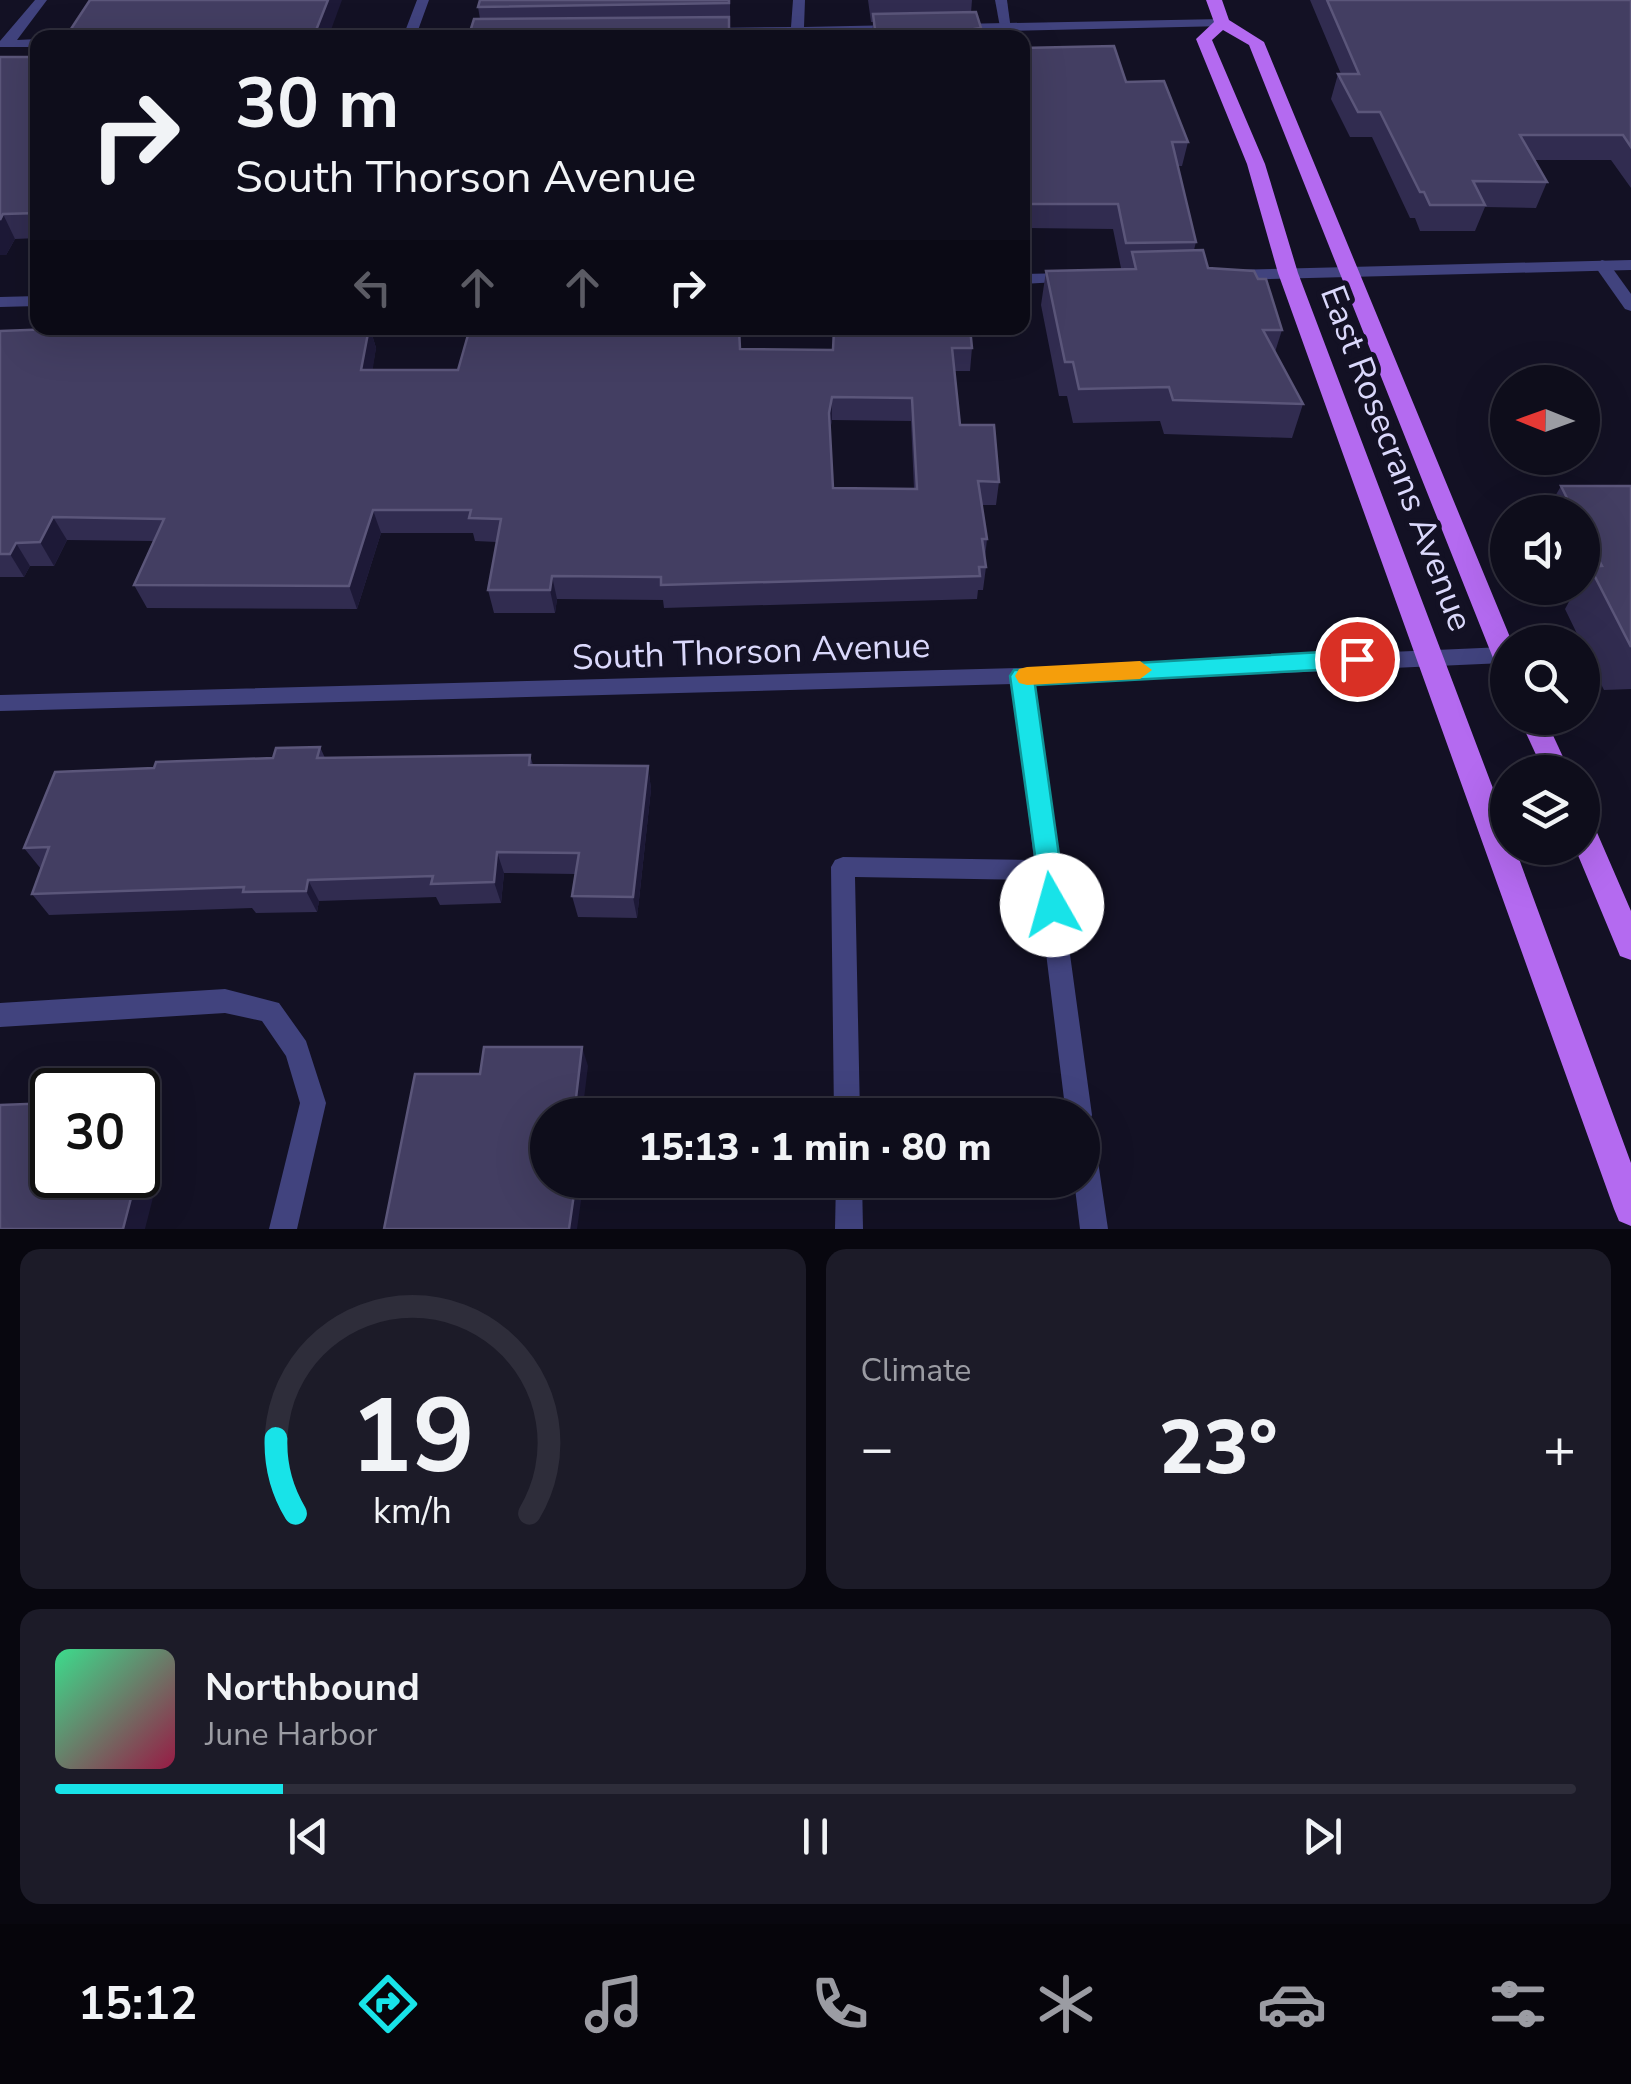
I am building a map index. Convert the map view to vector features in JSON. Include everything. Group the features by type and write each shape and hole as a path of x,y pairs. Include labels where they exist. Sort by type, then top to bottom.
{"main road":[{"name":"East Rosecrans Avenue","path":"1214,0 1222,24 1256,42 1492,625"},
{"name":"East Rosecrans Avenue","path":"1222,24 1204,39 1256,164 1288,273 1631,1208"},
{"path":"1597,865 1631,946"}],"street":[{"path":"4,44 41,0"},
{"path":"411,30 423,0"},
{"path":"798,0 798,30 911,29"},
{"path":"1002,0 1006,27"},
{"path":"949,28 1222,24"},
{"path":"4,44 30,43"},
{"path":"1602,265 1631,306"},
{"path":"1216,275 1631,265"},
{"path":"1030,279 1081,278"},
{"path":"0,302 30,301"},
{"name":"South Thorson Avenue","path":"0,703 1022,676 1431,655 1490,658"},
{"path":"1022,676 1077,1098"},
{"path":"848,1098 843,866 1048,870"},
{"path":"0,1015 225,1002 270,1011 297,1050 313,1103 283,1229"},
{"path":"848,1198 849,1229"},
{"path":"1090,1198 1094,1229"}],"building":[{"path":"90,0 328,0 316,30 70,30"},
{"path":"480,0 729,0 729,3 478,7"},
{"path":"1327,0 1631,0 1631,147 1623,135 1520,135 1547,182 1473,181 1485,205 1430,205 1380,112 1358,112 1338,74 1359,74"},
{"path":"976,12 981,28 875,30 873,14"},
{"path":"729,17 729,30 471,30 474,19"},
{"path":"1114,46 1126,82 1164,81 1188,142 1172,142 1196,242 1126,243 1118,204 1030,204 1030,48"},
{"path":"0,57 30,57 30,213 3,214 0,220"},
{"path":"1203,250 1208,268 1254,271 1258,279 1266,279 1282,330 1263,330 1303,404 1173,400 1169,387 1079,389 1073,362 1065,362 1046,271 1136,269 1132,252"},
{"path":"30,330 30,335 368,335 361,370 458,370 468,335 739,335 740,349 833,350 834,335 971,335 972,348 952,348 960,425 994,425 999,482 978,481 987,539 982,539 986,567 979,567 980,576 661,585 661,577 552,576 550,590 488,590 501,519 469,518 471,510 373,510 349,586 134,585 164,519 53,517 40,542 16,543 10,554 0,554 0,331","holes":["832,397 912,398 917,489 833,488 829,413"]},
{"path":"1561,486 1631,486 1631,647 1600,587 1600,495 1566,495"},
{"path":"320,747 317,758 530,755 529,765 648,766 633,897 572,896 579,853 497,852 494,882 431,884 433,876 308,880 306,891 243,892 244,887 32,894 49,847 24,848 55,772 154,768 156,762 273,758 276,748"},
{"path":"484,1047 582,1047 576,1098 530,1098 530,1198 573,1198 569,1229 384,1229 415,1074 480,1074"},
{"path":"30,1104 30,1198 131,1198 123,1229 0,1229 0,1105"}],"slow traffic":[{"path":"1027,676 1140,670"}],"route":[{"path":"1052,905 1022,676 1357,659"}]}
